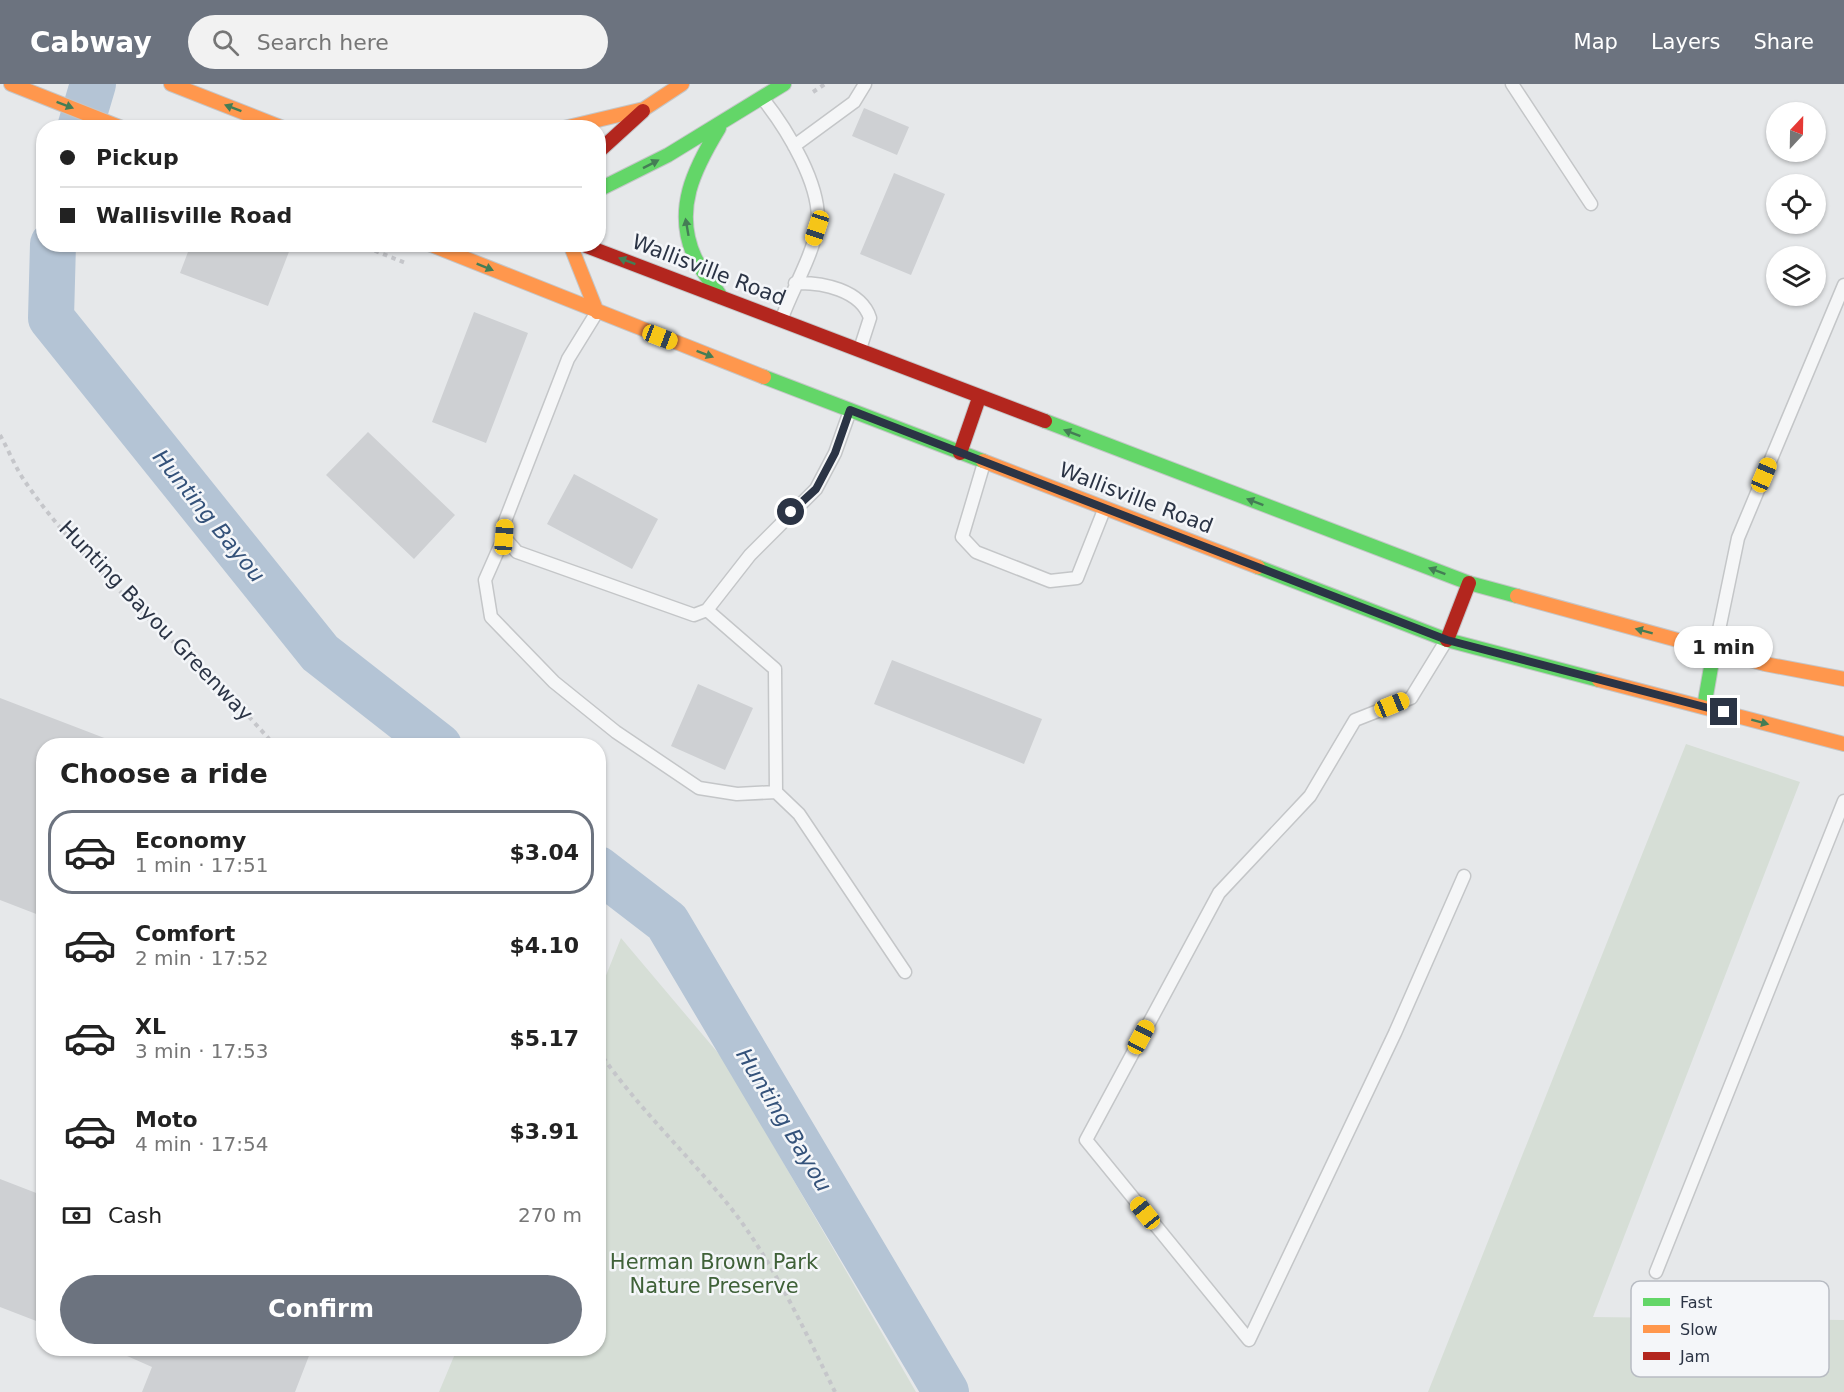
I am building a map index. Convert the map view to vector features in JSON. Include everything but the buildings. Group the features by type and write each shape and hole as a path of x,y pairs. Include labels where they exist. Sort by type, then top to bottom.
{"main road":[{"path":"11,84 102,120"},
{"path":"606,145 644,109 682,84"},
{"path":"606,186 668,155 784,84"},
{"path":"177,87 262,120"},
{"path":"598,120 644,109"},
{"path":"721,297 694,258 685,226 685,202 693,171 723,122"},
{"name":"Wallisville Road","path":"448,252 597,312 1447,640 1844,744"},
{"path":"573,252 597,312"},
{"name":"Wallisville Road","path":"603,252 979,398 1469,583 1765,664 1844,680"},
{"path":"960,453 979,398"},
{"path":"1447,640 1469,583"},
{"path":"1704,707 1714,650"}],"lane":[{"path":"794,146 854,102 865,84"},
{"path":"1512,84 1591,204"},
{"path":"762,98 794,146 809,179 818,219 812,245 781,320"},
{"path":"795,283 826,286 848,293 860,301 870,318 860,351"},
{"path":"1714,650 1738,538 1844,285"},
{"path":"597,312 568,359 506,521 504,537 485,580 491,617 554,682 616,732 699,788 737,794 776,792 800,814 905,972"},
{"path":"504,537 516,552 694,615 707,610 750,555 816,489 835,453 850,410"},
{"path":"984,462 963,537 976,552 1050,581 1077,578 1104,508"},
{"path":"707,610 775,669 776,792"},
{"path":"1447,640 1411,698 1355,720 1310,796 1219,893 1086,1140 1249,1340 1395,1033 1464,876"},
{"path":"1656,1272 1844,801"}],"path":[{"name":"Hunting Bayou Greenway","path":"0,435 26,483 76,543 135,605 239,703 269,738"},
{"path":"606,1062 619,1081 736,1215 794,1309 835,1392"}],"green space":[{"path":"1686,744 1800,782 1593,1317 1631,1317 1631,1377 1829,1377 1829,1320 1844,1320 1844,1392 1428,1392"},
{"name":"Herman Brown Park Nature Preserve","path":"621,938 724,1060 916,1392 439,1392 454,1356 606,1356 606,976"}],"waterway":[{"name":"Hunting Bayou","path":"82,120 93,84"},
{"name":"Hunting Bayou","path":"53,252 51,318 320,653 429,738"},
{"name":"Hunting Bayou","path":"606,875 667,922 946,1392"}],"traffic: fast":[{"path":"606,186 668,155 784,84"},
{"path":"719,128 702,159 689,190 686,223 695,258 721,297"},
{"path":"764,377 983,461"},
{"path":"1045,421 1469,583 1517,596"},
{"path":"1258,567 1447,640 1599,680"},
{"path":"1704,707 1714,650"}],"traffic: slow":[{"path":"11,84 102,120"},
{"path":"171,84 263,120"},
{"path":"598,120 644,109 682,84"},
{"path":"449,252 764,377"},
{"path":"573,252 597,312"},
{"path":"983,461 1258,567"},
{"path":"1517,596 1765,664 1844,679"},
{"path":"1599,680 1844,744"}],"traffic: jam":[{"path":"606,145 643,111"},
{"path":"602,252 1045,421"},
{"path":"960,453 979,398"},
{"path":"1447,640 1469,583"}],"route":[{"path":"791,512 816,489 835,453 850,410 1447,640 1724,712"}]}
